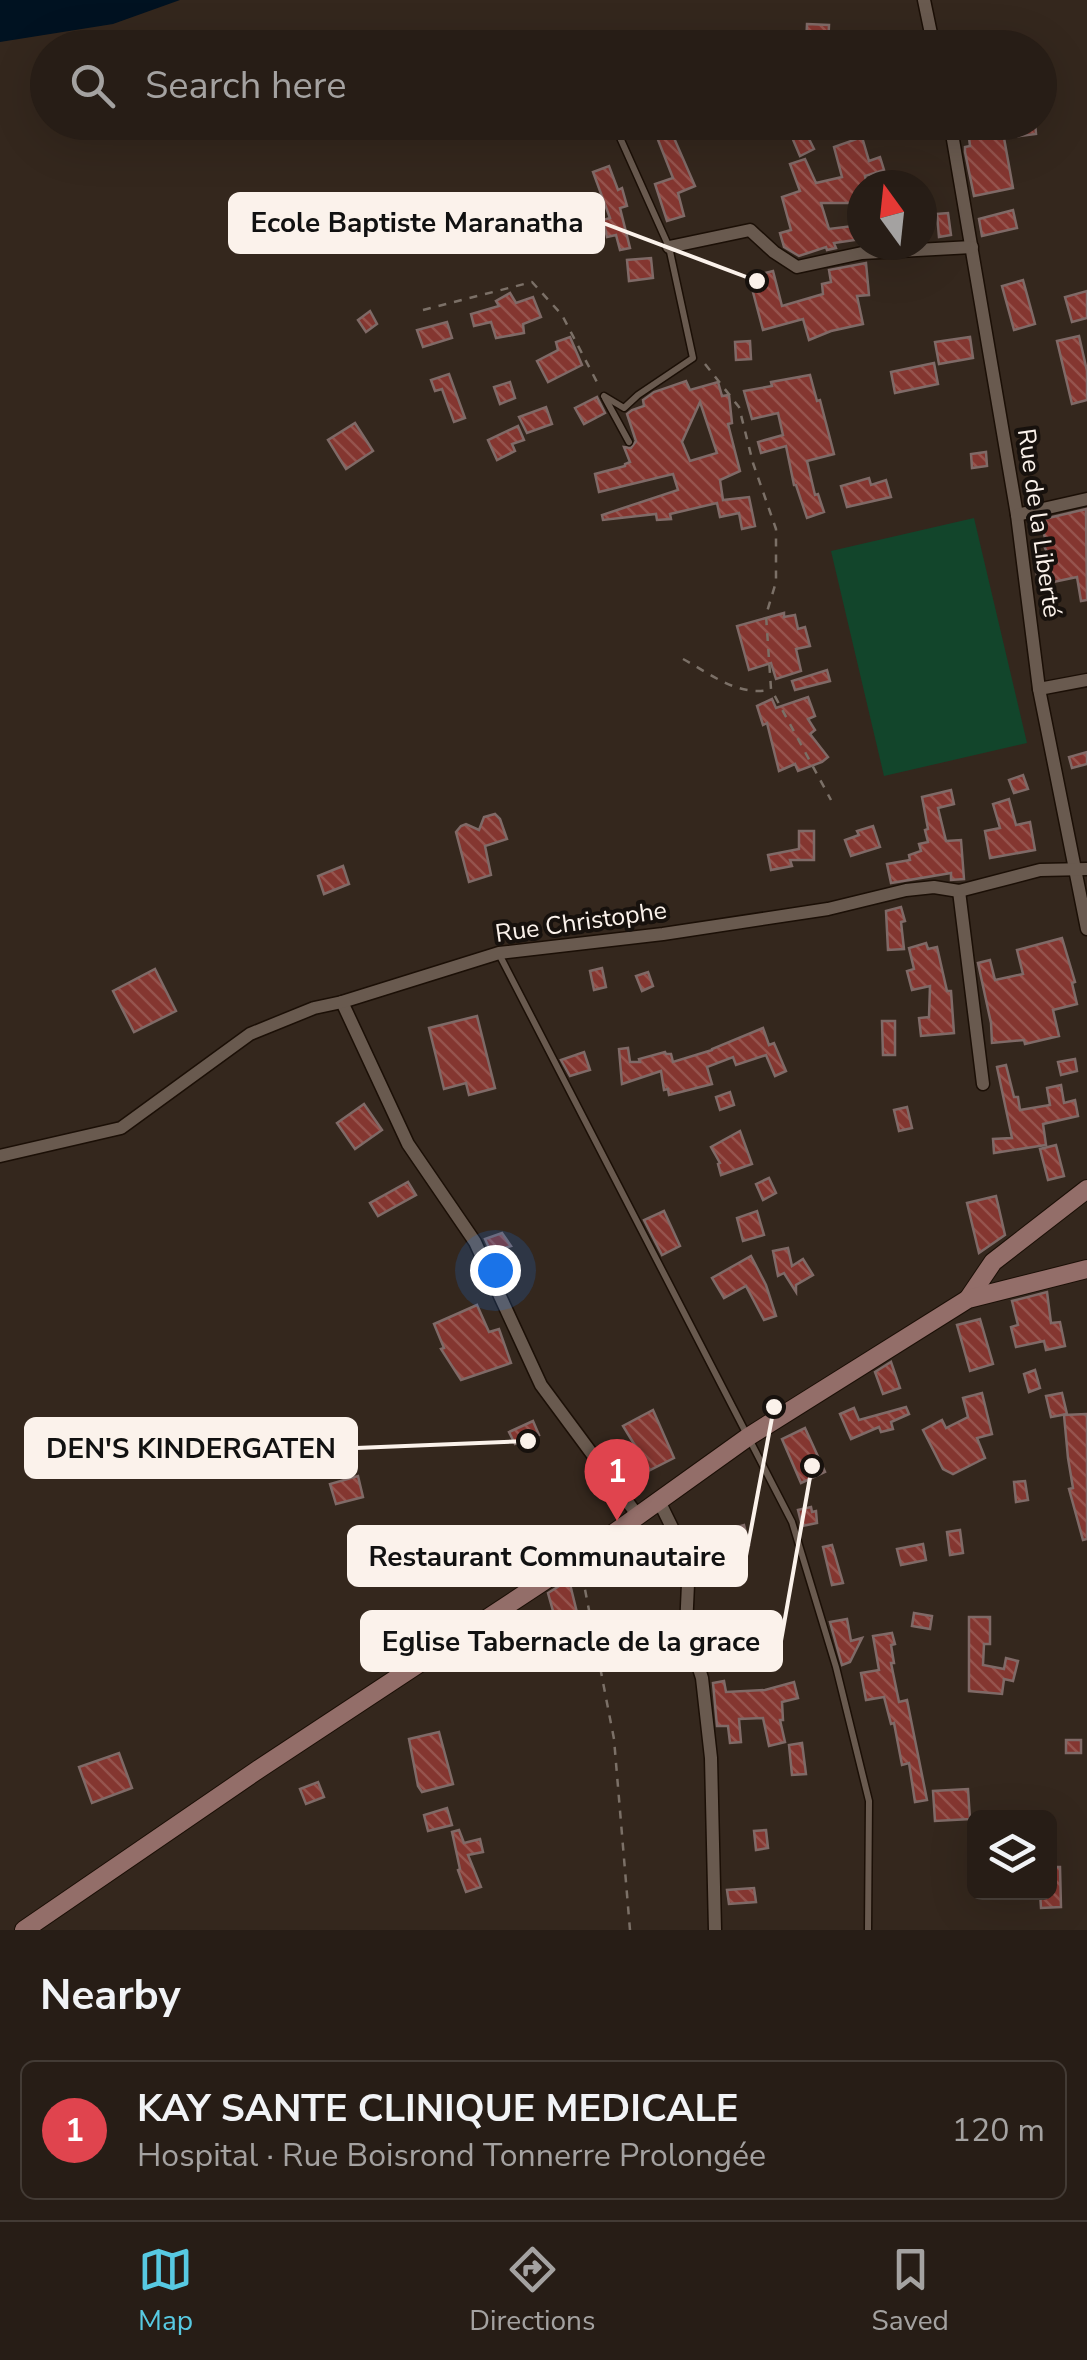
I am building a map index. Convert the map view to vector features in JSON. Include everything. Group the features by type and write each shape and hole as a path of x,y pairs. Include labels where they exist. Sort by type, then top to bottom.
{"street":[{"path":"924,0 930,30"},
{"name":"Rue de la Liberté","path":"953,140 1017,515 1039,689 1081,869 1087,929"},
{"path":"670,247 750,230 797,268 862,253 972,247"},
{"path":"1017,515 1087,499"},
{"path":"1039,689 1087,680"},
{"name":"Rue Christophe","path":"0,1156 121,1128 250,1034 314,1008 499,953 664,934 828,909 906,890 934,887 959,891 1040,870 1081,869"},
{"path":"959,891 982,1084"},
{"path":"342,1002 408,1144 475,1242 541,1385 638,1516"},
{"path":"968,1299 993,1262 1087,1188"},
{"path":"24,1930 579,1558 748,1437 968,1299 1087,1269"},
{"path":"659,1501 689,1562 686,1628 702,1678 709,1742 715,1930"}],"lane":[{"path":"604,396 624,408 694,358 670,247 621,140"},
{"path":"604,396 628,442"},
{"path":"499,953 792,1522 836,1667 869,1801 868,1930"}],"path":[{"path":"423,310 532,282 562,315 604,396"},
{"path":"691,347 739,407 776,529 776,582 766,614 771,689 831,800"},
{"path":"683,659 730,685 755,692 771,689"},
{"path":"579,1558 614,1739 630,1930"}],"green space":[{"path":"974,518 1027,743 884,776 831,551"}],"water":[{"path":"0,0 180,0 113,24 75,30 30,30 30,37 0,42"}],"building":[{"path":"807,24 829,25 829,30 807,30"},
{"path":"658,140 675,140 695,186 678,193 684,216 667,221 655,184 673,178"},
{"path":"793,140 810,140 814,149 800,156"},
{"path":"863,140 869,161 880,157 884,170 847,170 847,203 821,203 829,229 847,227 847,241 834,243 836,248 826,247 799,256 784,247 780,233 791,230 782,197 800,191 790,164 805,159 816,183 842,177 834,147"},
{"path":"969,140 1004,140 1013,188 974,196 965,152 965,147 970,146"},
{"path":"609,166 627,206 620,208 630,248 620,250 616,235 607,237 603,220 610,218 593,172"},
{"path":"1013,210 1017,228 982,236 979,219"},
{"path":"948,213 951,235 939,237 937,214"},
{"path":"651,258 653,278 629,281 627,260"},
{"path":"866,263 869,295 857,296 863,324 809,340 803,319 763,330 749,277 773,271 782,306 823,294 822,284 831,282 829,270"},
{"path":"1023,280 1035,324 1014,330 1002,286"},
{"path":"1087,291 1087,318 1072,322 1065,297"},
{"path":"510,293 516,303 533,297 541,317 523,324 524,333 496,338 491,322 474,326 471,314 499,306 496,301"},
{"path":"370,311 377,324 366,332 358,320"},
{"path":"447,322 452,338 423,347 417,330"},
{"path":"1079,336 1087,371 1087,400 1072,404 1057,341"},
{"path":"570,337 582,365 548,382 537,361 558,350 556,342"},
{"path":"970,337 973,358 939,364 935,342"},
{"path":"750,341 751,359 736,360 735,342"},
{"path":"934,363 938,384 895,393 891,372"},
{"path":"449,374 465,418 454,422 442,389 435,391 431,380"},
{"path":"810,375 834,454 807,461 815,495 818,494 824,512 807,518 794,485 786,446 761,453 758,442 783,435 778,413 752,419 744,391"},
{"path":"686,381 690,390 718,382 722,396 729,395 732,423 728,424 740,471 720,480 723,500 749,497 755,526 742,529 739,513 720,517 717,503 670,514 671,519 657,520 656,514 603,520 602,515 678,490 673,474 599,492 595,474 630,462 624,447 631,448 636,441 627,414 644,406 643,400","holes":["700,402 717,453 690,461 682,442"]},
{"path":"510,382 515,398 500,404 494,387"},
{"path":"597,397 605,413 584,424 575,408"},
{"path":"546,407 552,424 527,433 519,417"},
{"path":"355,423 373,451 346,469 328,440"},
{"path":"518,426 524,440 512,444 515,451 497,460 488,440"},
{"path":"986,452 987,466 972,468 971,454"},
{"path":"869,478 871,485 886,480 891,497 847,507 841,486"},
{"path":"1086,509 1087,600 1081,601 1077,577 1039,585 1035,555 1047,552 1041,540 1045,538 1040,520"},
{"path":"784,613 784,617 795,615 798,629 805,627 810,646 796,649 801,671 776,679 771,663 749,670 737,626"},
{"path":"827,670 830,681 795,690 792,681"},
{"path":"808,697 815,716 808,719 815,730 810,734 828,757 798,771 795,764 779,771 767,723 763,725 757,706 772,699 776,708"},
{"path":"1087,752 1087,764 1072,768 1069,757"},
{"path":"1023,775 1028,789 1014,793 1009,780"},
{"path":"951,790 954,804 938,808 946,841 961,840 964,879 951,880 951,873 891,883 887,864 910,860 909,855 921,851 919,844 928,842 922,797"},
{"path":"1009,799 1016,825 1030,822 1035,850 990,858 985,831 1000,828 993,804"},
{"path":"495,814 507,839 485,846 491,875 469,882 456,832 466,824 479,830 484,817"},
{"path":"873,826 880,847 851,856 845,840"},
{"path":"799,831 814,831 814,860 790,860 792,866 771,870 768,855 799,849"},
{"path":"343,866 349,884 324,894 318,876"},
{"path":"901,907 904,949 888,950 886,911"},
{"path":"1062,938 1077,1004 1053,1010 1059,1036 1025,1044 1024,1040 992,1043 978,963 990,960 995,980 1023,974 1017,950"},
{"path":"926,943 928,949 937,947 947,991 951,991 954,1033 921,1036 919,1018 929,1017 930,986 912,990 907,971 914,969 909,948"},
{"path":"602,968 606,987 594,990 590,971"},
{"path":"155,969 176,1011 134,1032 113,991"},
{"path":"648,972 653,986 642,991 636,976"},
{"path":"477,1016 495,1088 469,1095 466,1083 444,1089 429,1028"},
{"path":"882,1021 895,1021 895,1055 883,1055"},
{"path":"763,1028 786,1071 775,1076 766,1055 736,1065 733,1057 707,1067 712,1084 669,1095 668,1089 664,1090 661,1071 622,1084 619,1049 628,1048 630,1062 665,1052 671,1054 673,1062"},
{"path":"584,1052 590,1070 570,1076 561,1060"},
{"path":"1075,1059 1077,1071 1061,1075 1058,1062"},
{"path":"1006,1065 1020,1110 1050,1105 1047,1088 1061,1085 1064,1103 1075,1100 1078,1116 1043,1124 1046,1145 994,1153 993,1139 1012,1138 997,1067"},
{"path":"730,1092 734,1105 720,1110 716,1097"},
{"path":"364,1104 382,1130 355,1149 337,1123"},
{"path":"907,1107 912,1128 899,1131 894,1110"},
{"path":"740,1131 752,1164 721,1175 720,1163 711,1147"},
{"path":"1056,1145 1064,1176 1048,1180 1040,1149"},
{"path":"769,1178 776,1193 763,1200 756,1184"},
{"path":"408,1182 416,1195 378,1216 370,1203"},
{"path":"996,1196 1005,1235 979,1253 967,1203"},
{"path":"664,1211 680,1246 662,1255 644,1220"},
{"path":"757,1211 764,1235 743,1241 737,1218"},
{"path":"502,1233 511,1246 491,1252 485,1239"},
{"path":"788,1248 792,1266 803,1259 813,1275 796,1285 796,1292 784,1273 778,1276 773,1251"},
{"path":"751,1256 776,1316 764,1320 746,1286 724,1298 712,1278"},
{"path":"1047,1292 1051,1323 1060,1322 1065,1346 1046,1350 1044,1341 1016,1347 1011,1327 1018,1325 1012,1301"},
{"path":"477,1305 489,1332 499,1329 511,1363 461,1380 441,1349 444,1348 434,1324"},
{"path":"980,1319 993,1364 970,1371 957,1325"},
{"path":"891,1362 900,1388 883,1394 875,1372"},
{"path":"1035,1370 1040,1388 1029,1392 1024,1374"},
{"path":"982,1393 992,1434 977,1438 985,1458 953,1474 943,1469 923,1430 942,1420 946,1428 968,1417 963,1398"},
{"path":"1062,1393 1067,1414 1051,1417 1046,1396"},
{"path":"906,1407 909,1414 891,1422 893,1429 881,1432 879,1427 851,1439 840,1414 854,1408 859,1420"},
{"path":"653,1410 674,1458 650,1470 623,1426"},
{"path":"1087,1414 1087,1539 1083,1540 1069,1489 1073,1488 1064,1415"},
{"path":"533,1421 539,1435 515,1444 509,1432"},
{"path":"805,1428 825,1472 801,1483 782,1439"},
{"path":"358,1476 363,1497 336,1504 330,1484"},
{"path":"1025,1481 1028,1500 1016,1502 1014,1482"},
{"path":"811,1507 812,1512 816,1511 817,1523 802,1526 798,1510"},
{"path":"744,1525 749,1545 738,1548 733,1528"},
{"path":"960,1530 963,1553 950,1555 947,1532"},
{"path":"923,1544 926,1560 901,1565 897,1549"},
{"path":"832,1545 843,1583 832,1585 823,1547"},
{"path":"569,1580 581,1629 560,1636 548,1593"},
{"path":"914,1613 932,1616 930,1629 912,1626"},
{"path":"969,1617 990,1617 990,1644 984,1644 983,1665 1004,1669 1006,1658 1018,1661 1013,1681 1004,1679 1002,1694 969,1691"},
{"path":"847,1619 851,1641 862,1638 850,1662 842,1665 830,1622"},
{"path":"892,1633 895,1644 891,1645 891,1663 899,1702 907,1700 927,1800 915,1802 909,1763 902,1765 894,1723 891,1724 884,1697 866,1700 861,1673 879,1670 873,1636"},
{"path":"724,1681 726,1692 765,1690 794,1682 798,1698 782,1702 780,1720 785,1742 769,1746 763,1718 739,1719 741,1742 730,1743 728,1726 717,1726 713,1683"},
{"path":"439,1732 453,1784 422,1792 409,1739"},
{"path":"1066,1740 1081,1740 1081,1753 1066,1753"},
{"path":"802,1743 806,1774 792,1775 789,1745"},
{"path":"119,1753 132,1788 92,1803 79,1767"},
{"path":"318,1782 324,1797 306,1804 300,1789"},
{"path":"968,1789 967,1819 935,1821 933,1791"},
{"path":"447,1808 452,1825 428,1831 424,1815"},
{"path":"459,1830 464,1843 480,1839 483,1852 468,1855 481,1887 466,1892 452,1832"},
{"path":"766,1830 768,1848 756,1850 754,1831"},
{"path":"1060,1867 1061,1907 1041,1908 1040,1900 1057,1900"},
{"path":"754,1888 756,1902 729,1904 727,1890"}],"place":[{"name":"Ecole Baptiste Maranatha","path":"757,281"},
{"name":"Restaurant Communautaire","path":"774,1407"},
{"name":"DEN'S KINDERGATEN","path":"528,1441"},
{"name":"Eglise Tabernacle de la grace","path":"812,1466"},
{"name":"KAY SANTE CLINIQUE MEDICALE","path":"617,1521"}]}
